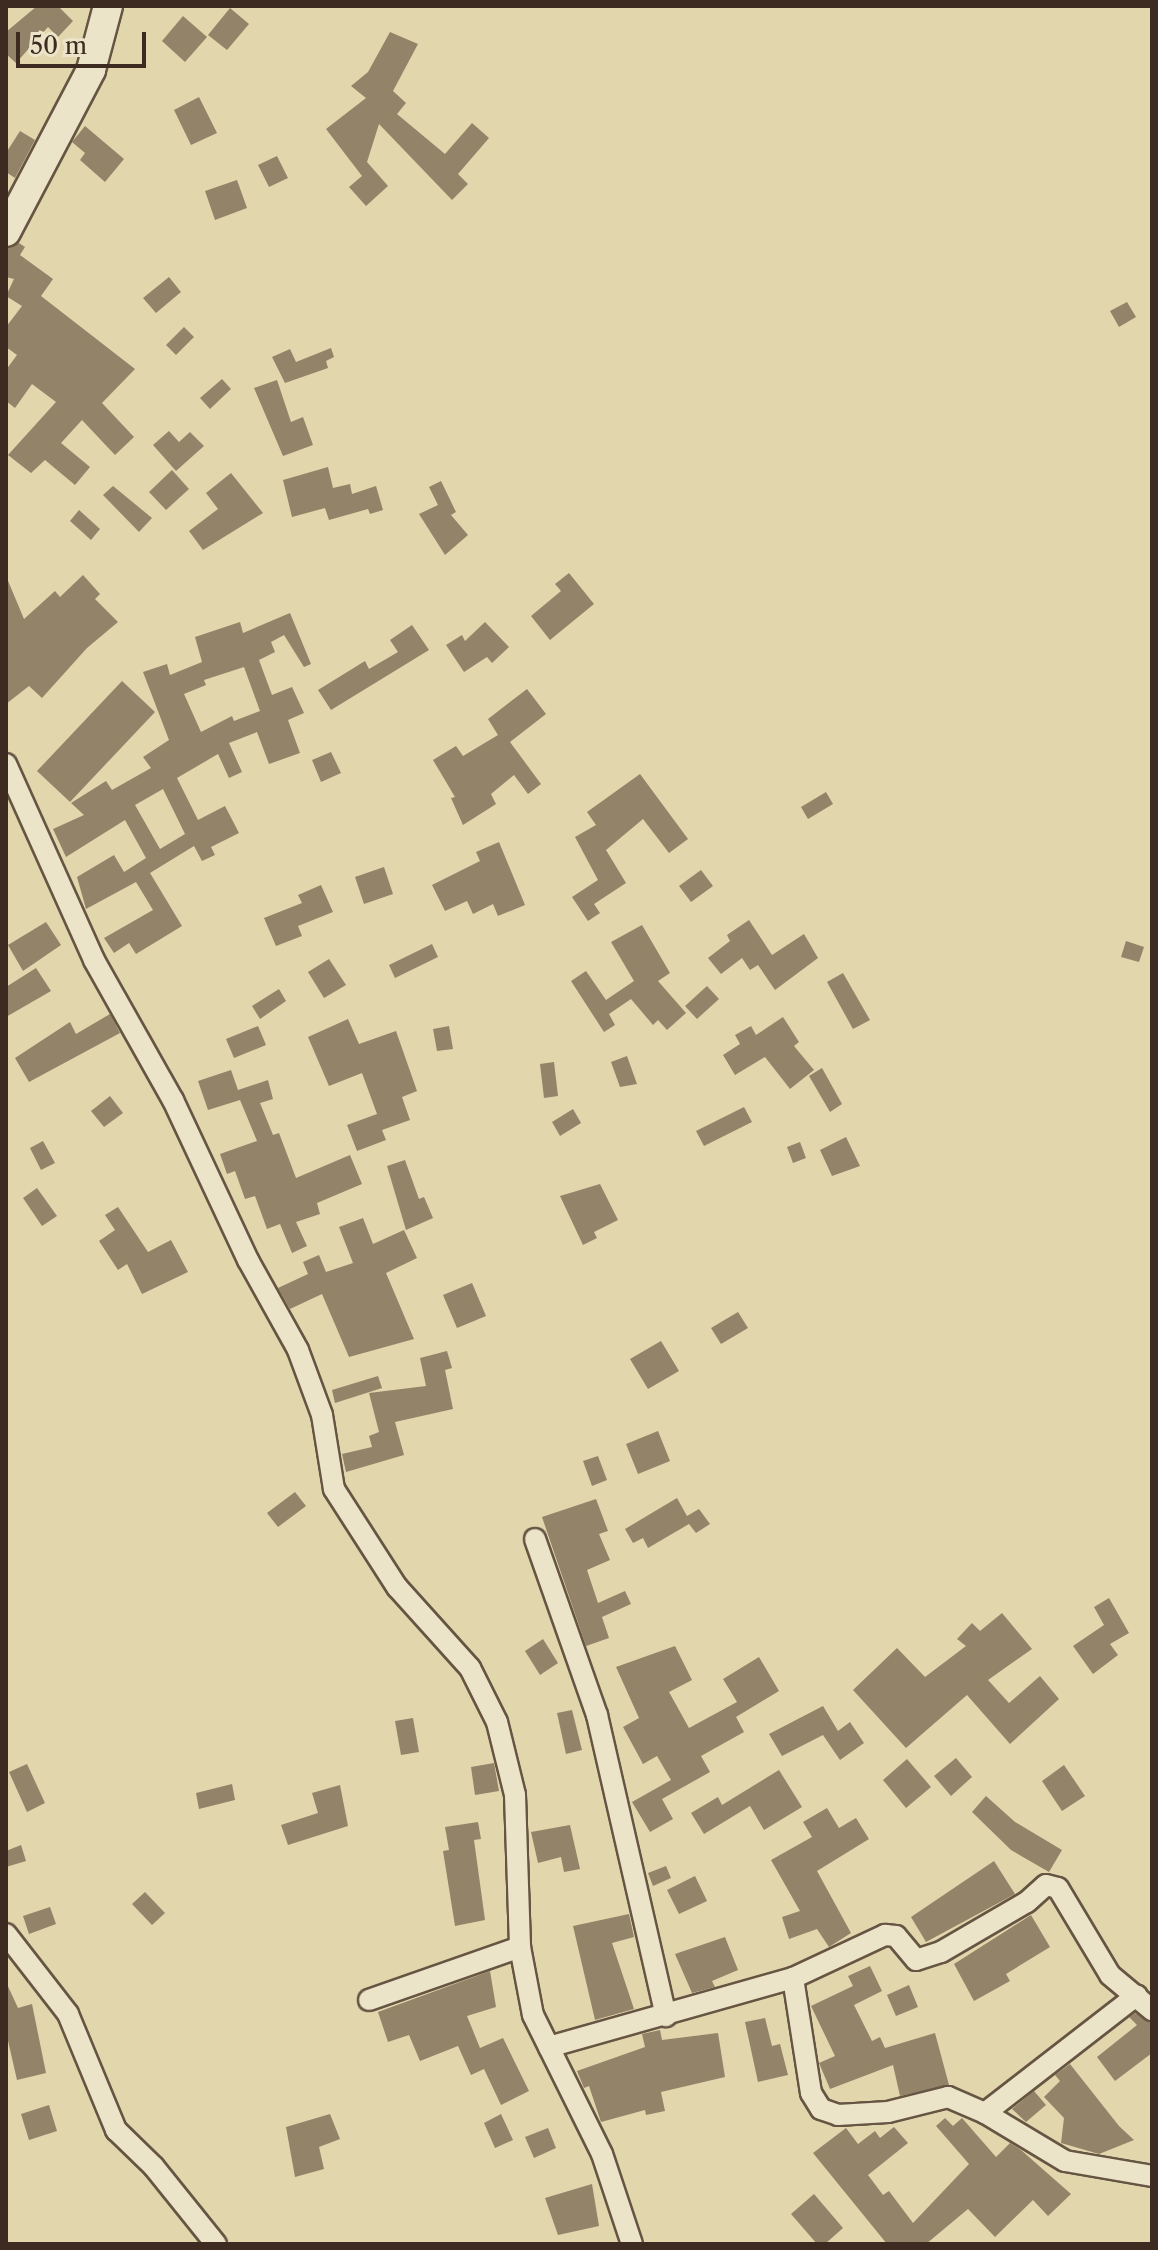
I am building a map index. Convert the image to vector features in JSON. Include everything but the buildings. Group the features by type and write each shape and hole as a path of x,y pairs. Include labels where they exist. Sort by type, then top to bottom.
{"main road":[{"path":"6,232 91,70 108,6"}],"street":[{"path":"6,764 94,960 173,1100 248,1260 298,1350 322,1415 334,1489 397,1587 470,1668 497,1722 515,1795 520,1947 533,2015 612,2178 632,2244"},
{"path":"535,1539 597,1715 666,2016"},
{"path":"549,2047 793,1978 885,1935 896,1936 916,1960 941,1952 1027,1902 1046,1885 1058,1888 1110,1975 1152,2010"},
{"path":"6,1934 68,2014 116,2130 154,2167 216,2244"},
{"path":"369,2000 520,1947"},
{"path":"793,1978 811,2093 821,2109 838,2115 888,2112 948,2097 985,2113 1065,2161 1152,2176"},
{"path":"985,2113 1137,1995"}]}
